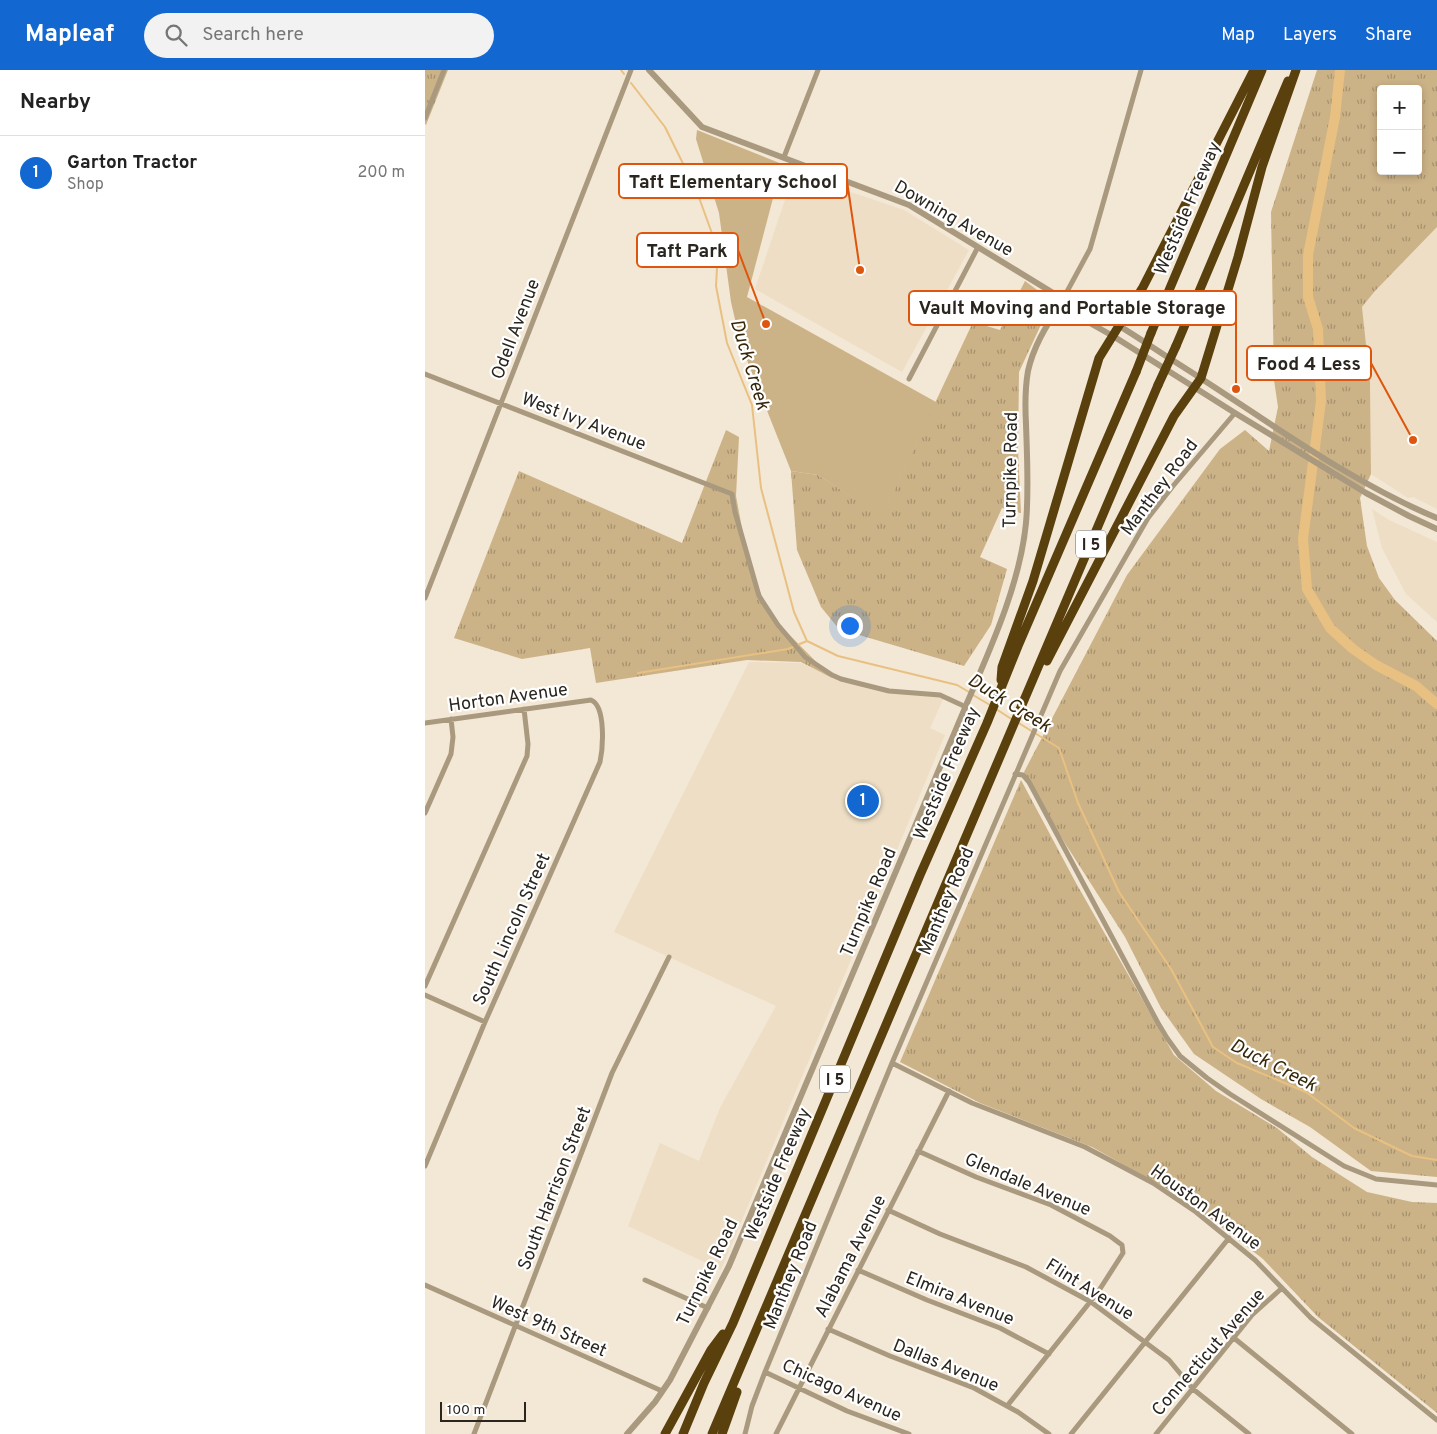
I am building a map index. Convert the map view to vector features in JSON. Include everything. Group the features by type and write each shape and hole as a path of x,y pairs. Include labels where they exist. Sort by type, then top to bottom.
{"highway":[{"path":"1001,687 1002,667 1033,581 1099,358 1143,287 1254,70"},
{"name":"Westside Freeway","path":"683,1434 704,1383 733,1323 920,875 987,723 1262,70"},
{"name":"I 5","path":"712,1434 1292,70"},
{"path":"1036,674 1045,665 1174,416 1201,378 1267,151 1297,70"},
{"path":"665,1434 711,1350 733,1323"},
{"path":"722,1434 744,1372 754,1335"}],"street":[{"path":"425,118 444,70"},
{"name":"Odell Avenue","path":"425,598 631,70"},
{"name":"Downing Avenue","path":"649,70 702,127 903,202 1063,299 1076,303 1119,326 1278,429"},
{"path":"783,157 818,70"},
{"name":"Turnpike Road","path":"627,1434 647,1412 662,1391 708,1308 742,1237 966,706 1007,604 1022,551 1026,523 1025,392 1029,370 1043,330 1063,299 1090,249 1141,70"},
{"path":"909,379 978,247"},
{"name":"Downing Avenue","path":"1063,299 1072,313 1113,336 1235,413"},
{"name":"West Ivy Avenue","path":"425,374 732,494 737,521 759,596 778,625 805,657 841,679 889,691 940,695 966,706"},
{"path":"1235,413 1245,415 1270,429 1278,429 1357,477 1409,506 1437,518"},
{"path":"1235,413 1357,488 1437,529"},
{"name":"Manthey Road","path":"745,1434 752,1406 765,1372 892,1063 1025,749 1063,665 1140,530 1173,486 1235,413"},
{"name":"Horton Avenue","path":"425,723 588,700 595,702"},
{"name":"South Lincoln Street","path":"425,1166 485,1022 600,762 603,750 603,737 599,708 595,702"},
{"path":"425,986 527,756 528,744 524,709"},
{"path":"425,813 451,754 453,737 451,719"},
{"path":"1015,774 1023,775 1029,782 1158,1024 1180,1056 1230,1094 1344,1166 1376,1179 1437,1185"},
{"name":"South Harrison Street","path":"474,1434 517,1326 612,1073 669,957"},
{"path":"425,995 485,1022"},
{"name":"Houston Avenue","path":"892,1063 989,1110 1060,1137 1111,1160 1153,1183 1229,1238 1255,1260 1311,1318 1437,1420"},
{"name":"Alabama Avenue","path":"776,1434 949,1091"},
{"name":"Glendale Avenue","path":"918,1151 976,1177 1051,1205 1120,1242 1123,1247 1123,1253 1091,1302"},
{"name":"Flint Avenue","path":"888,1210 940,1234 1026,1267 1091,1302 1173,1364 1193,1389 1249,1434"},
{"path":"1071,1434 1229,1238"},
{"name":"Elmira Avenue","path":"858,1270 927,1300 1001,1328 1049,1354"},
{"path":"645,1280 708,1308"},
{"name":"West 9th Street","path":"425,1285 662,1391"},
{"name":"Connecticut Avenue","path":"1156,1434 1252,1316 1282,1288"},
{"path":"1007,1406 1091,1302"},
{"name":"Dallas Avenue","path":"828,1329 890,1356 974,1388 1007,1406 1049,1434"},
{"path":"1234,1338 1352,1434"},
{"name":"Chicago Avenue","path":"765,1372 847,1411 909,1434"}],"shaded area":[{"path":"794,173 904,210 969,250 902,372 755,289"},
{"path":"1437,227 1437,509 1413,497 1408,498 1371,474 1370,382 1362,307"},
{"path":"1372,509 1389,520 1437,542 1437,622 1406,594 1382,548"},
{"path":"749,662 801,663 844,683 945,695 930,728 945,735 721,1270 628,1226 660,1143 699,1161 720,1108 776,1006 614,932"}],"green space":[{"path":"425,70 448,70 426,125 425,124"},
{"path":"1317,70 1437,70 1437,227 1362,307 1370,382 1371,474 1360,498 1367,546 1379,578 1395,600 1437,641 1437,1177 1371,1171 1310,1127 1261,1099 1194,1054 1161,1008 1125,937 1054,826 1024,772 1127,575 1220,449 1245,430 1269,451 1278,407 1274,380 1271,212"},
{"path":"697,130 782,164 747,297 936,402 882,517 818,475 791,471 741,345 731,302 719,213 696,139"},
{"path":"1025,281 1052,301 1019,372 1018,450 1021,513 1002,508 980,557 1007,569 991,625 964,666 839,629 821,607 797,550 791,471 818,475 882,516 973,322 1000,330"},
{"path":"726,430 739,437 736,496 750,571 772,617 832,678 801,662 747,660 596,683 590,648 522,659 454,638 519,471 682,543"},
{"path":"1021,780 1076,883 1174,1055 1216,1091 1277,1128 1312,1157 1367,1192 1412,1202 1437,1203 1437,1413 1318,1317 1263,1259 1185,1199 1092,1147 980,1103 900,1062"}],"waterway":[{"name":"Duck Creek","path":"621,70 624,74"},
{"path":"1340,70 1335,117 1308,255 1308,297 1318,329 1321,401 1303,539 1307,589 1330,628 1353,649 1376,665 1416,686 1437,704"},
{"name":"Duck Creek","path":"631,83 665,127 697,192 718,250 716,286 727,343 752,405 761,488 794,612 807,641 838,656 957,685 969,692"},
{"path":"638,673 788,649 807,641"},
{"name":"Duck Creek","path":"973,695 990,705"},
{"name":"Duck Creek","path":"996,709 1013,720"},
{"name":"Duck Creek","path":"1017,722 1059,748 1078,803 1119,892 1171,969 1213,1047 1237,1063 1306,1092 1354,1128 1412,1156 1437,1160"}],"place":[{"name":"Taft Elementary School","path":"860,270"},
{"name":"Taft Park","path":"766,324"},
{"name":"Vault Moving and Portable Storage","path":"1236,389"},
{"name":"Food 4 Less","path":"1413,440"},
{"name":"Garton Tractor","path":"863,801"}]}
